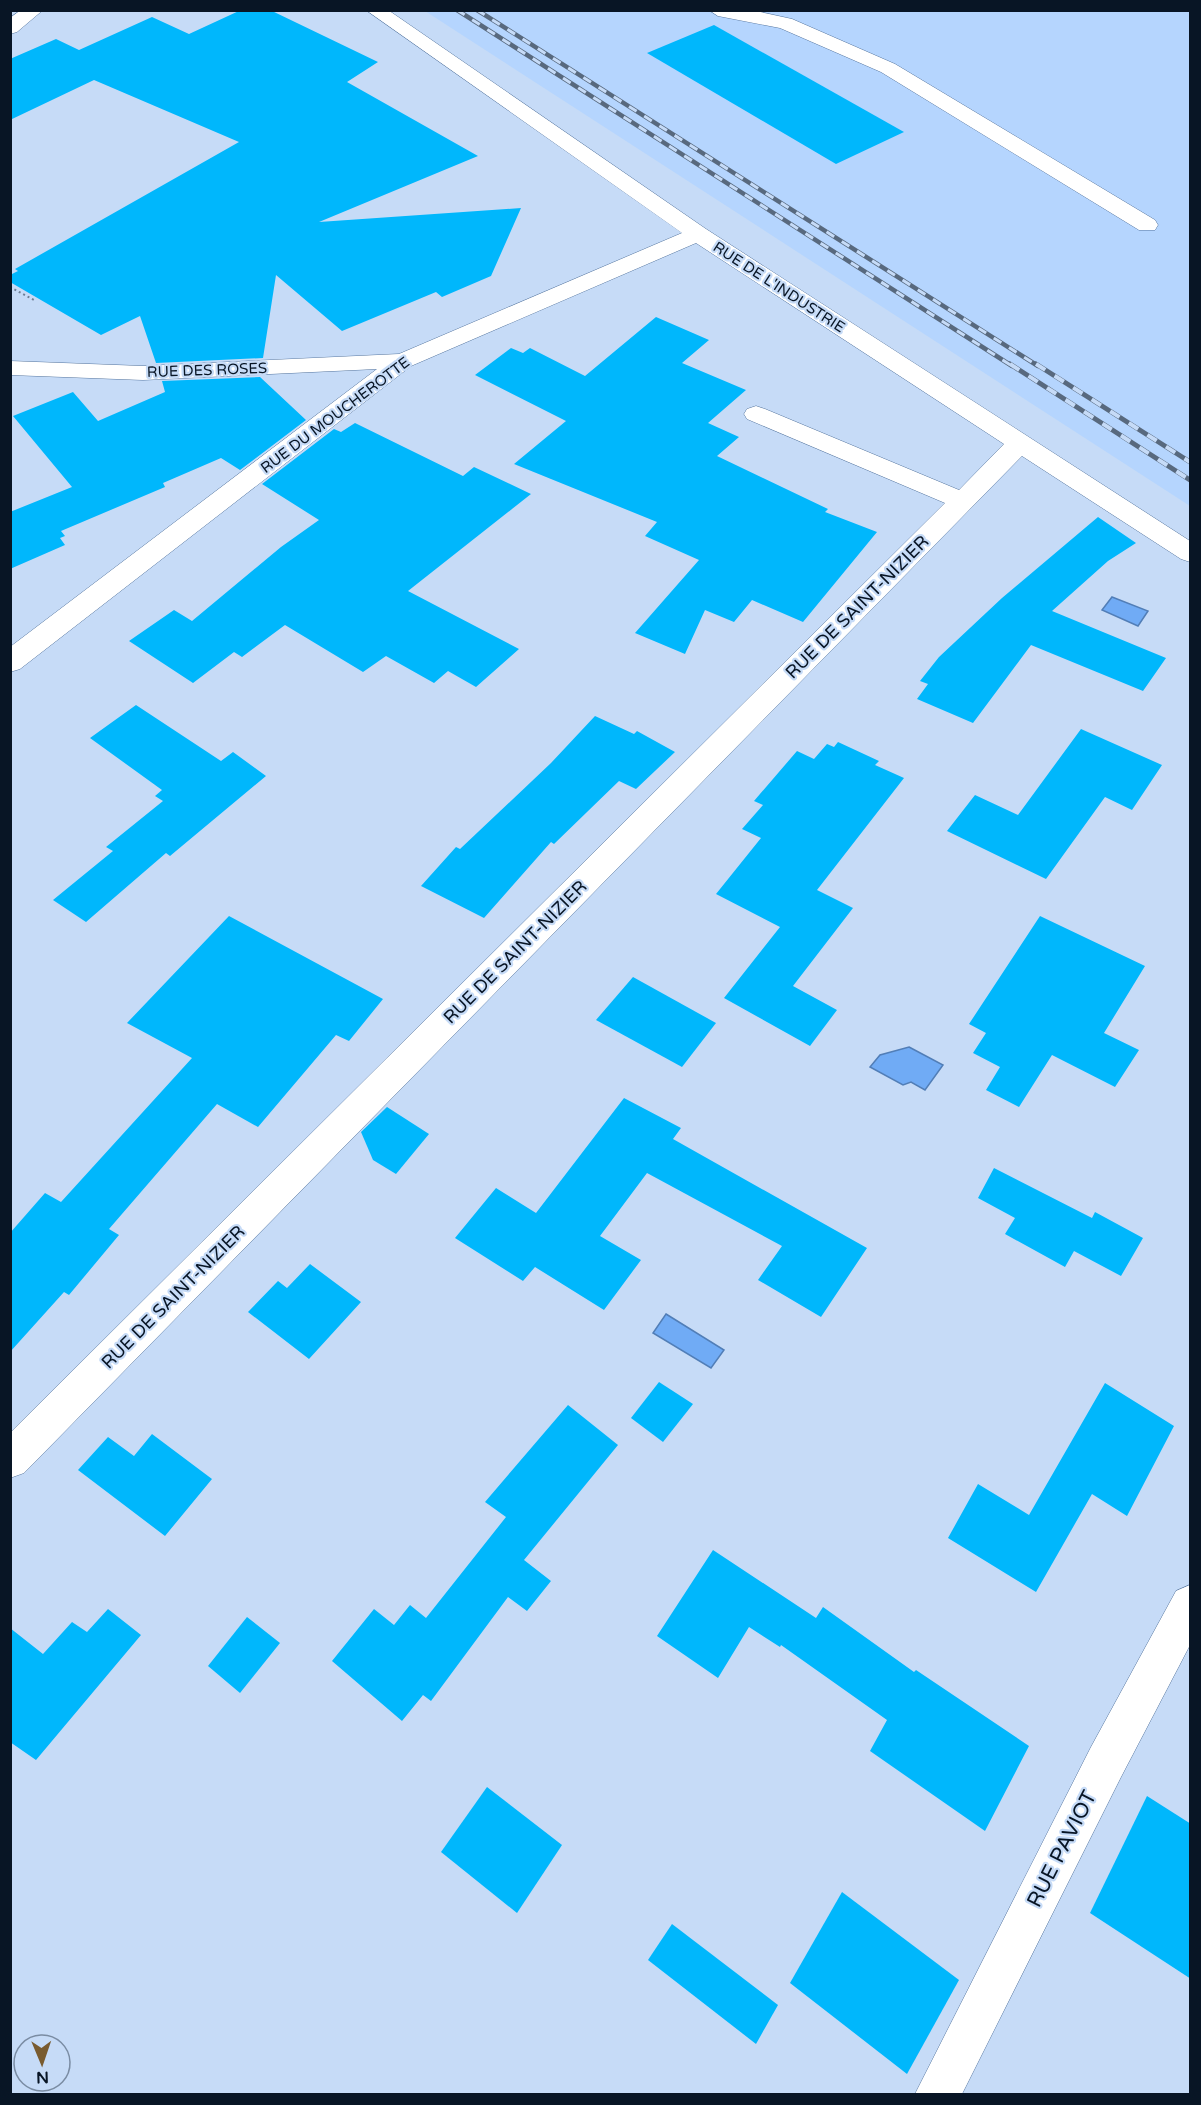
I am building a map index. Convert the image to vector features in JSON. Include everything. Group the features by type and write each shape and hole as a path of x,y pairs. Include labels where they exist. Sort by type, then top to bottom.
{"street":[{"path":"10,28 34,10"},
{"name":"RUE DE L'INDUSTRIE","path":"375,10 698,234 1019,444 1191,553"},
{"path":"718,10 785,23 888,68 1147,225"},
{"name":"RUE DU MOUCHEROTTE","path":"10,662 403,361 698,234"},
{"name":"RUE DES ROSES","path":"10,368 143,372 403,361"},
{"path":"756,414 963,501"},
{"name":"RUE DE SAINT-NIZIER","path":"10,1460 1019,444"},
{"name":"RUE PAVIOT","path":"938,2094 1106,1762 1191,1605"}],"path":[{"path":"10,287 34,300"}],"shaded area":[{"path":"425,11 1190,11 1190,506"}],"water":[{"path":"1112,597 1148,611 1138,626 1102,610"},
{"path":"909,1047 943,1065 925,1090 911,1082 903,1085 870,1067 880,1055"},
{"path":"666,1314 724,1350 711,1368 653,1333"}],"building":[{"path":"241,10 270,10 378,62 347,82 478,156 319,222 521,208 491,276 442,297 436,292 342,331 276,275 263,358 156,363 140,316 101,335 10,282 10,275 18,271 15,269 239,142 94,80 10,120 10,59 56,39 79,50 152,17 189,34"},
{"path":"714,25 904,132 836,164 647,53"},
{"path":"656,317 709,340 682,363 746,390 708,423 739,437 717,456 828,509 825,512 877,532 803,622 752,600 734,622 705,610 685,654 635,633 699,560 645,536 657,522 514,464 566,421 475,375 511,348 523,353 530,348 585,376"},
{"path":"260,377 306,420 240,470 221,458 163,483 165,487 61,531 65,536 60,538 65,545 10,569 10,512 72,487 13,416 73,392 98,421 165,392 162,381"},
{"path":"355,423 463,476 474,467 531,494 408,591 519,649 476,687 448,671 434,683 386,656 363,672 285,625 242,657 234,652 193,683 129,641 174,610 192,621 281,547 319,520 262,484 334,429 341,432"},
{"path":"1098,517 1136,543 1108,561 1052,611 1166,658 1143,691 1031,645 973,723 917,699 928,684 920,681 939,657 1002,598"},
{"path":"136,705 221,761 233,752 266,776 170,856 166,853 86,922 53,900 113,851 106,847 163,801 155,796 162,790 90,738"},
{"path":"595,716 634,734 637,731 675,752 636,789 619,781 554,844 551,842 484,918 421,886 456,847 460,849 551,763"},
{"path":"1081,729 1162,765 1132,810 1105,797 1046,879 947,831 975,795 1018,815"},
{"path":"838,742 879,761 875,765 904,778 817,890 853,908 793,986 837,1010 810,1046 724,998 780,927 716,894 761,838 742,829 763,805 754,801 797,751 814,759 827,744 834,747"},
{"path":"229,916 383,999 349,1041 336,1035 258,1127 217,1104 109,1229 119,1235 69,1295 64,1292 10,1352 10,1233 45,1193 61,1202 192,1058 127,1023"},
{"path":"1040,916 1145,966 1104,1033 1139,1050 1115,1087 1052,1055 1019,1107 986,1090 1000,1067 973,1053 986,1033 969,1024"},
{"path":"633,977 716,1023 682,1067 596,1020"},
{"path":"624,1098 681,1128 673,1139 867,1248 821,1317 758,1280 782,1246 647,1173 600,1236 641,1260 604,1310 535,1267 523,1281 455,1238 496,1188 536,1213"},
{"path":"387,1107 429,1134 396,1174 373,1160 361,1132"},
{"path":"994,1168 1092,1218 1095,1212 1143,1238 1121,1276 1074,1251 1065,1267 1005,1234 1015,1218 978,1198"},
{"path":"310,1264 361,1302 309,1359 248,1312 278,1281 287,1288"},
{"path":"659,1382 693,1404 663,1442 631,1418"},
{"path":"1105,1383 1174,1426 1127,1516 1092,1494 1036,1592 948,1538 978,1484 1029,1515"},
{"path":"568,1405 618,1445 524,1560 551,1581 527,1611 508,1597 431,1701 423,1695 402,1721 332,1661 374,1609 394,1625 410,1605 426,1618 506,1517 485,1502"},
{"path":"152,1434 212,1479 165,1536 78,1470 108,1437 134,1456"},
{"path":"713,1550 816,1618 823,1607 914,1672 916,1670 1029,1746 985,1831 870,1751 887,1720 781,1645 780,1647 749,1627 718,1678 657,1636"},
{"path":"108,1609 141,1635 36,1760 10,1742 10,1628 43,1654 72,1622 87,1632"},
{"path":"247,1617 280,1643 240,1693 208,1666"},
{"path":"487,1787 562,1845 517,1913 441,1852"},
{"path":"1147,1796 1191,1824 1191,1979 1090,1913"},
{"path":"842,1892 959,1980 907,2074 790,1983"},
{"path":"672,1924 778,2005 756,2044 648,1960"}],"railway":[{"path":"457,10 1012,366"},
{"path":"477,10 1038,366"},
{"path":"1010,364 1190,480"},
{"path":"1036,364 1190,462"}]}
